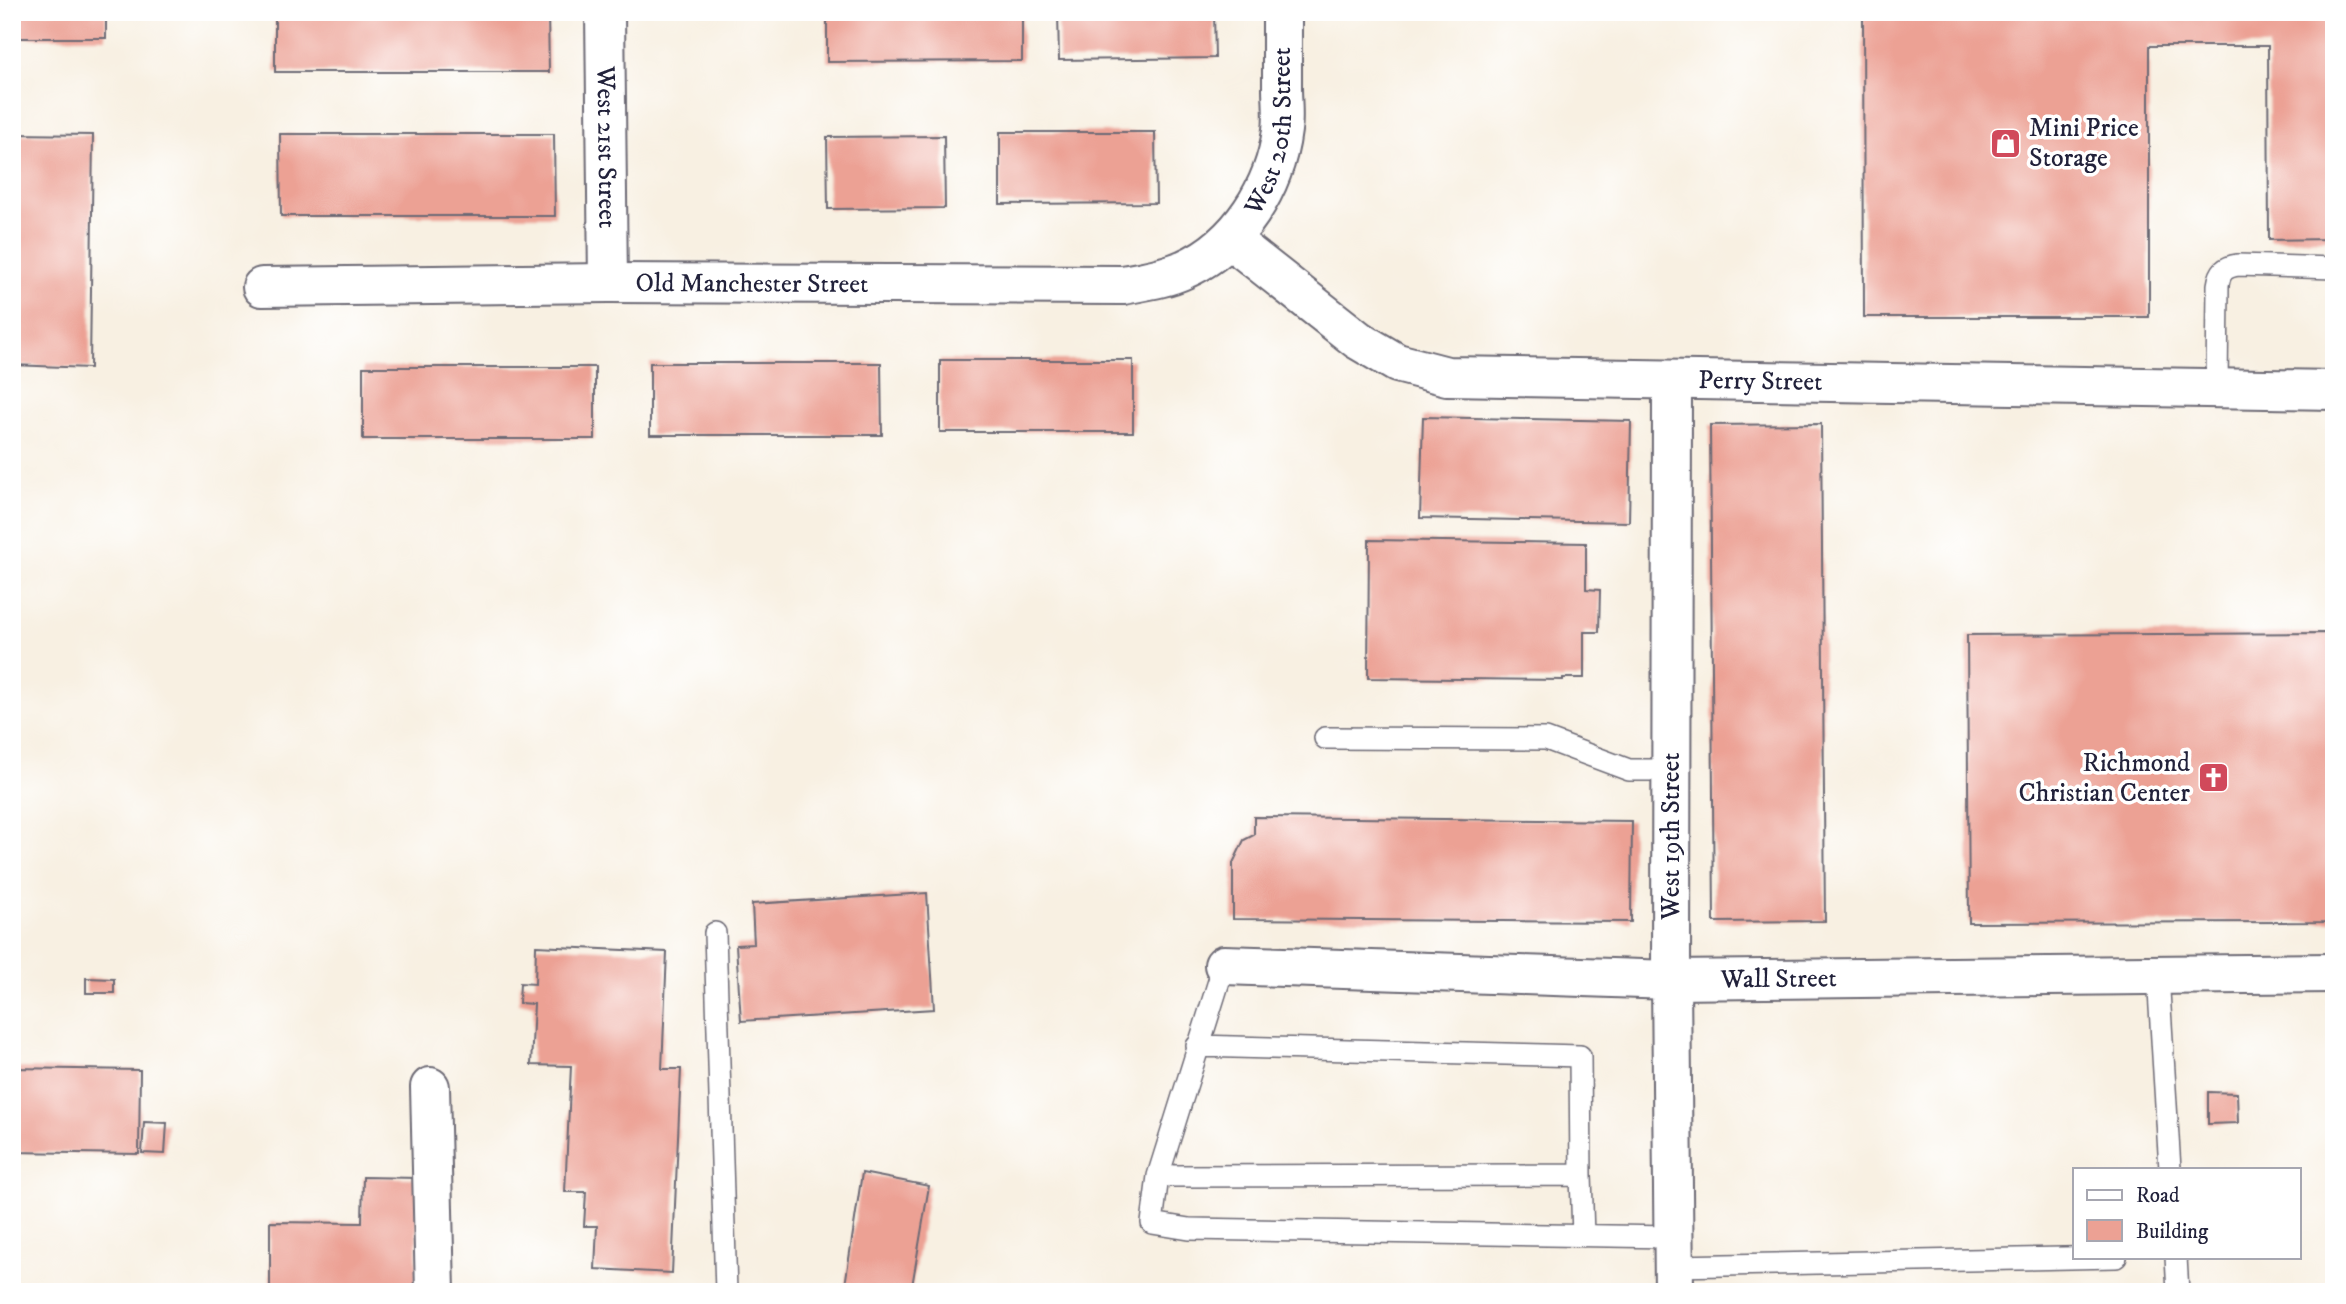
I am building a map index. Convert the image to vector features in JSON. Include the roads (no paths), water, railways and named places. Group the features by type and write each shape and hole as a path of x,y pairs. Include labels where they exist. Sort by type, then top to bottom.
{"street":[{"name":"West 21st Street","path":"605,12 608,283"},
{"name":"West 20th Street","path":"1231,240 1261,196 1279,151 1283,127 1282,12"},
{"name":"Old Manchester Street","path":"262,287 608,283 1123,285 1185,270 1231,240"},
{"name":"Perry Street","path":"1231,240 1358,340 1397,363 1447,376 2334,390"},
{"name":"West 19th Street","path":"1672,381 1673,1265"},
{"name":"Wall Street","path":"1224,965 1671,980 2334,973"},
{"path":"430,1087 435,1292"}],"lane":[{"path":"2217,388 2220,273 2228,266 2238,265 2334,268"},
{"path":"1325,738 1546,739 1629,770 1671,770"},
{"path":"715,933 726,1292"},
{"path":"1224,965 1158,1176 1152,1223 1189,1229 1583,1236 1673,1265 2073,1258"},
{"path":"2158,975 2170,1168"},
{"path":"1197,1046 1580,1056 1583,1236"},
{"path":"1158,1176 1581,1175"},
{"path":"2176,1258 2178,1292"}],"place":[{"name":"Mini Price Storage","path":"2006,143"},
{"name":"Richmond Christian Center","path":"2213,778"}]}
